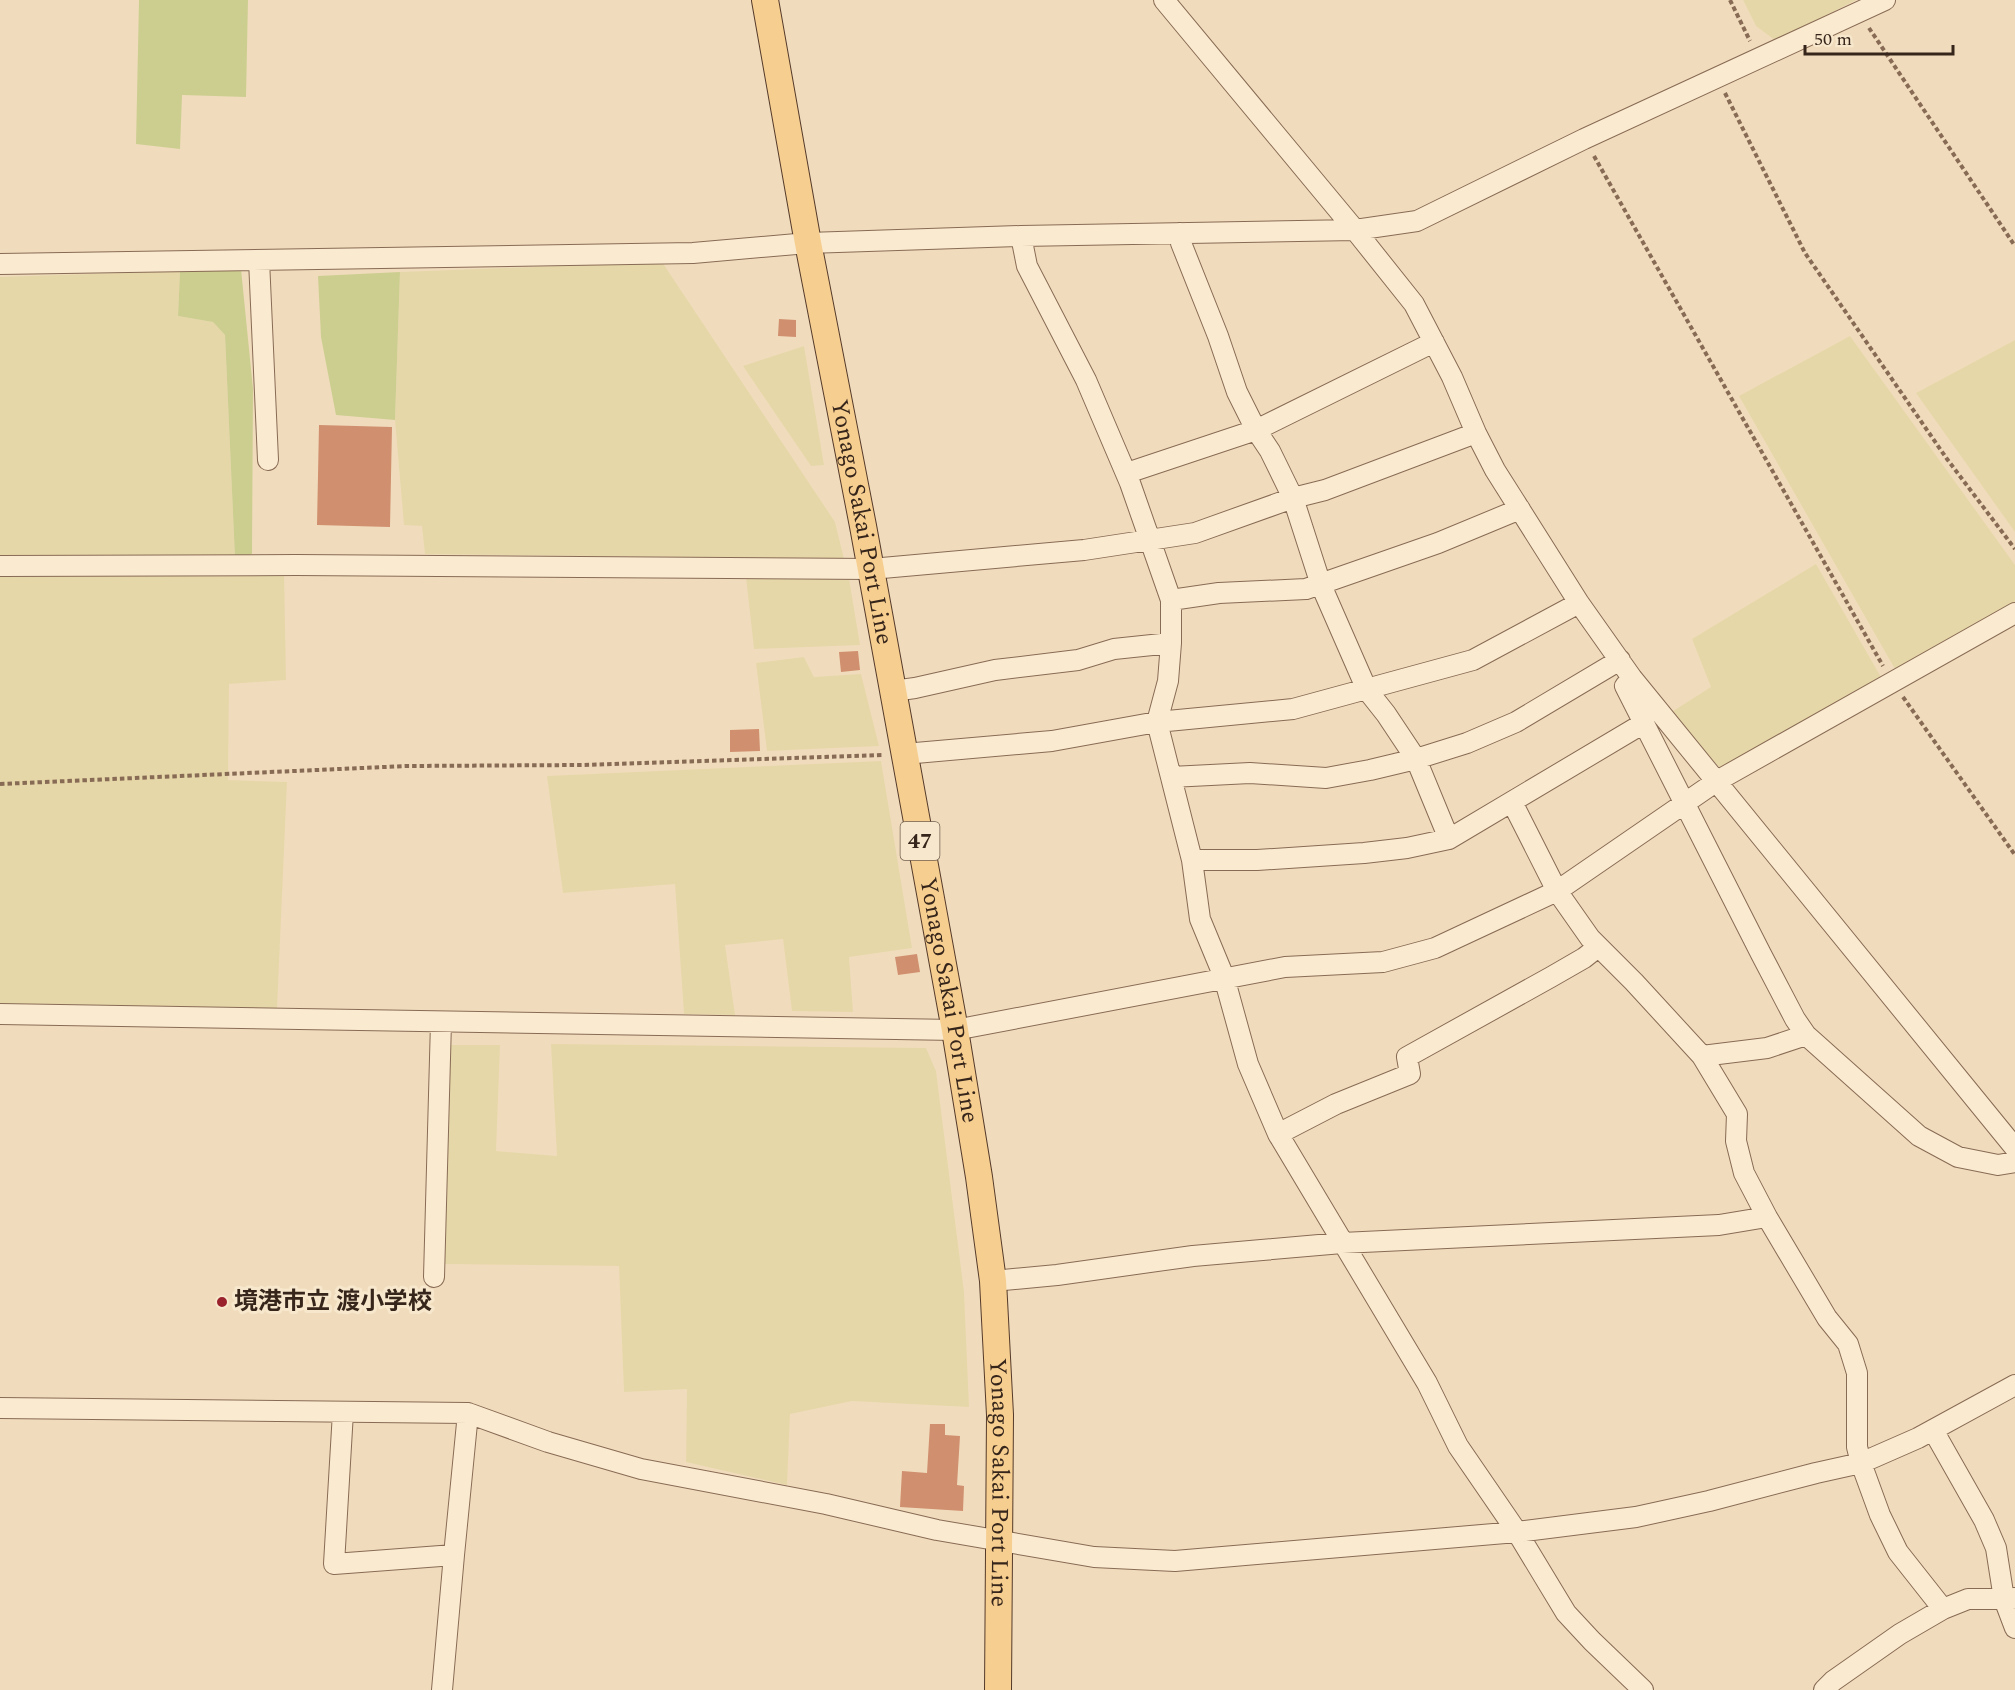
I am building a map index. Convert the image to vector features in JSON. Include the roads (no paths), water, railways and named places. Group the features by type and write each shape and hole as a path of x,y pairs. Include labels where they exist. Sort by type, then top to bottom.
{"main road":[{"name":"Yonago Sakai Port Line","path":"765,0 808,243 871,568 955,1030 979,1177 993,1281 1000,1415 998,1690"}],"street":[{"path":"1164,0 1414,304 1452,377 1495,470 1579,603 1632,678 2015,1148"},
{"path":"0,264 693,253 808,243 1021,236 1355,230 1417,221 1584,140 1885,0"},
{"path":"1180,233 1181,243 1238,392 1293,498 1321,585 1366,690 1386,714 1416,759 1449,838"},
{"path":"1021,236 1027,266 1086,380 1126,473 1171,600 1168,681 1157,722 1192,860 1200,919 1224,977 1248,1064 1278,1134 1427,1383 1458,1446 1517,1532 1566,1613 1643,1690"},
{"path":"259,260 268,460"},
{"path":"1126,473 1256,430 1434,342"},
{"path":"0,566 871,568 1084,550 1195,533 1293,498 1325,490 1476,433"},
{"path":"1171,600 1219,593 1306,589 1438,543 1520,509"},
{"path":"904,754 1052,741 1157,722 1293,709 1473,660 1579,603"},
{"path":"0,1014 955,1030 1285,967 1383,962 1435,948 1557,891 1717,781 2015,613"},
{"path":"893,691 995,670 1078,660 1114,649 1171,643"},
{"path":"1171,777 1250,773 1326,778 1416,759 1516,722 1620,660"},
{"path":"1632,678 1625,686 1780,991 1806,1035 1919,1136 1958,1157 1998,1165 2015,1162"},
{"path":"1192,860 1257,860 1364,853 1407,848 1449,838 1644,723"},
{"path":"1512,802 1557,891 1590,938 1702,1056 1737,1114 1736,1141 1744,1173 1767,1217 1827,1317 1848,1344 1857,1372 1857,1447 1880,1515 1898,1552 1943,1609"},
{"path":"1278,1134 1336,1104 1410,1074 1407,1057 1584,958 1598,946"},
{"path":"435,1277 441,1022"},
{"path":"1702,1056 1767,1048 1806,1035"},
{"path":"993,1281 1057,1275 1193,1256 1342,1243 1719,1225 1767,1217"},
{"path":"0,1408 468,1413 548,1442 641,1469 826,1504 937,1530 1094,1557 1175,1561 1517,1532 1636,1517 1709,1502 1816,1473 1861,1464 1933,1430 2015,1385"},
{"path":"343,1412 334,1564 454,1555"},
{"path":"442,1690 468,1413"},
{"path":"1933,1430 1984,1520 1996,1548 2015,1628"},
{"path":"1824,1690 1833,1681 1900,1634 1943,1609 1968,1599 2009,1598"}],"place":[{"name":"境港市立 渡小学校","path":"222,1302"}]}
